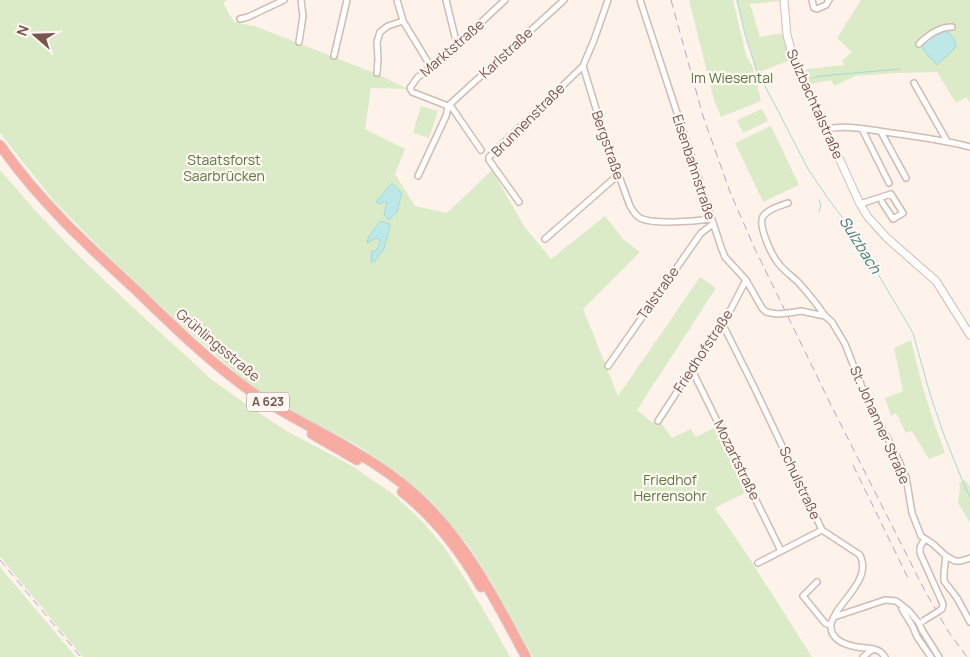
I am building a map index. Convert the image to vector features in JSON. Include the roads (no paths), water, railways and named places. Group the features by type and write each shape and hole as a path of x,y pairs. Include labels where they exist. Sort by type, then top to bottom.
{"highway":[{"name":"Grühlingsstraße","path":"0,145 22,175 61,218 139,294 216,364 282,412 372,462 426,504 471,560 526,657"},
{"name":"A 623","path":"0,156 58,222 157,319 212,368 246,395 278,416 369,467 421,509 438,526 466,564 519,657"}],"main road":[{"name":"Sulzbachtalstraße","path":"784,0 787,35 793,57 860,204 868,217 887,238 936,281 970,336"}],"street":[{"path":"240,20 284,0"},
{"path":"299,42 303,16 301,0"},
{"path":"334,56 347,0"},
{"path":"397,0 403,21 431,67"},
{"path":"446,0 457,45"},
{"path":"495,0 497,7"},
{"name":"Marktstraße","path":"449,106 412,92 410,88 417,78 457,45 505,0"},
{"name":"Karlstraße","path":"418,176 449,106 562,0"},
{"path":"583,66 608,0"},
{"name":"Eisenbahnstraße","path":"640,0 720,247 725,257 746,280 762,308 771,314 801,311 825,316"},
{"path":"812,3 816,9 826,5 829,0"},
{"path":"377,73 377,42 380,32 388,26 403,21"},
{"path":"919,44 935,32 946,27 952,27"},
{"name":"Bergstraße","path":"583,66 604,135 634,213 642,219 712,222"},
{"name":"Brunnenstraße","path":"519,202 489,160 489,156 583,66"},
{"path":"914,84 947,141"},
{"path":"449,106 481,150"},
{"path":"826,130 832,127 862,129 970,146"},
{"path":"862,129 889,183"},
{"path":"880,132 906,178"},
{"path":"544,239 618,175"},
{"path":"860,204 891,194 903,213 894,219 882,202"},
{"name":"St. Johanner Straße","path":"788,203 763,215 761,219 766,242 778,263 814,299 825,316 835,326 845,344 869,405 894,450 906,477 912,512 919,532 924,539 934,544 946,556"},
{"name":"Talstraße","path":"608,366 702,232 712,222"},
{"name":"Friedhofstraße","path":"658,421 731,309 746,280"},
{"name":"Schulstraße","path":"722,323 822,530 860,555 863,561 857,585 838,609 831,621 831,626"},
{"name":"Mozartstraße","path":"692,370 781,551"},
{"path":"758,563 822,530"},
{"name":"St. Johanner Straße","path":"921,622 943,607 920,550 924,539"},
{"path":"970,558 958,562 946,556 944,572 944,581 957,598 970,622"},
{"path":"817,582 803,596 825,623 831,626 833,635 850,646 878,650 885,657"},
{"path":"834,617 885,600 892,600 909,611 921,622 922,630 939,657"},
{"path":"899,604 913,626 921,644 931,657"},
{"path":"863,657 873,649"}],"water":[{"path":"945,31 953,37 956,47 937,65 924,51 922,45 930,38"},
{"path":"392,183 402,193 397,212 389,220 384,215 387,202 380,204 376,202"},
{"path":"380,221 390,224 389,231 384,249 374,262 371,262 372,251 376,251 380,240 376,238 367,243 368,238"}],"waterway":[{"name":"Sulzbach","path":"737,0 757,72 808,169 853,232 913,333 944,435 970,497"},
{"path":"813,78 900,69"},
{"path":"819,200 821,205 819,212"}],"railway":[{"path":"671,0 703,116 730,192 755,249 925,591 948,631 967,657"},
{"path":"853,465 908,578"},
{"path":"0,560 81,657"}],"park label":[{"name":"Im Wiesental","path":"732,78"},
{"name":"Staatsforst Saarbrücken","path":"224,168"},
{"name":"Friedhof Herrensohr","path":"670,488"}]}
